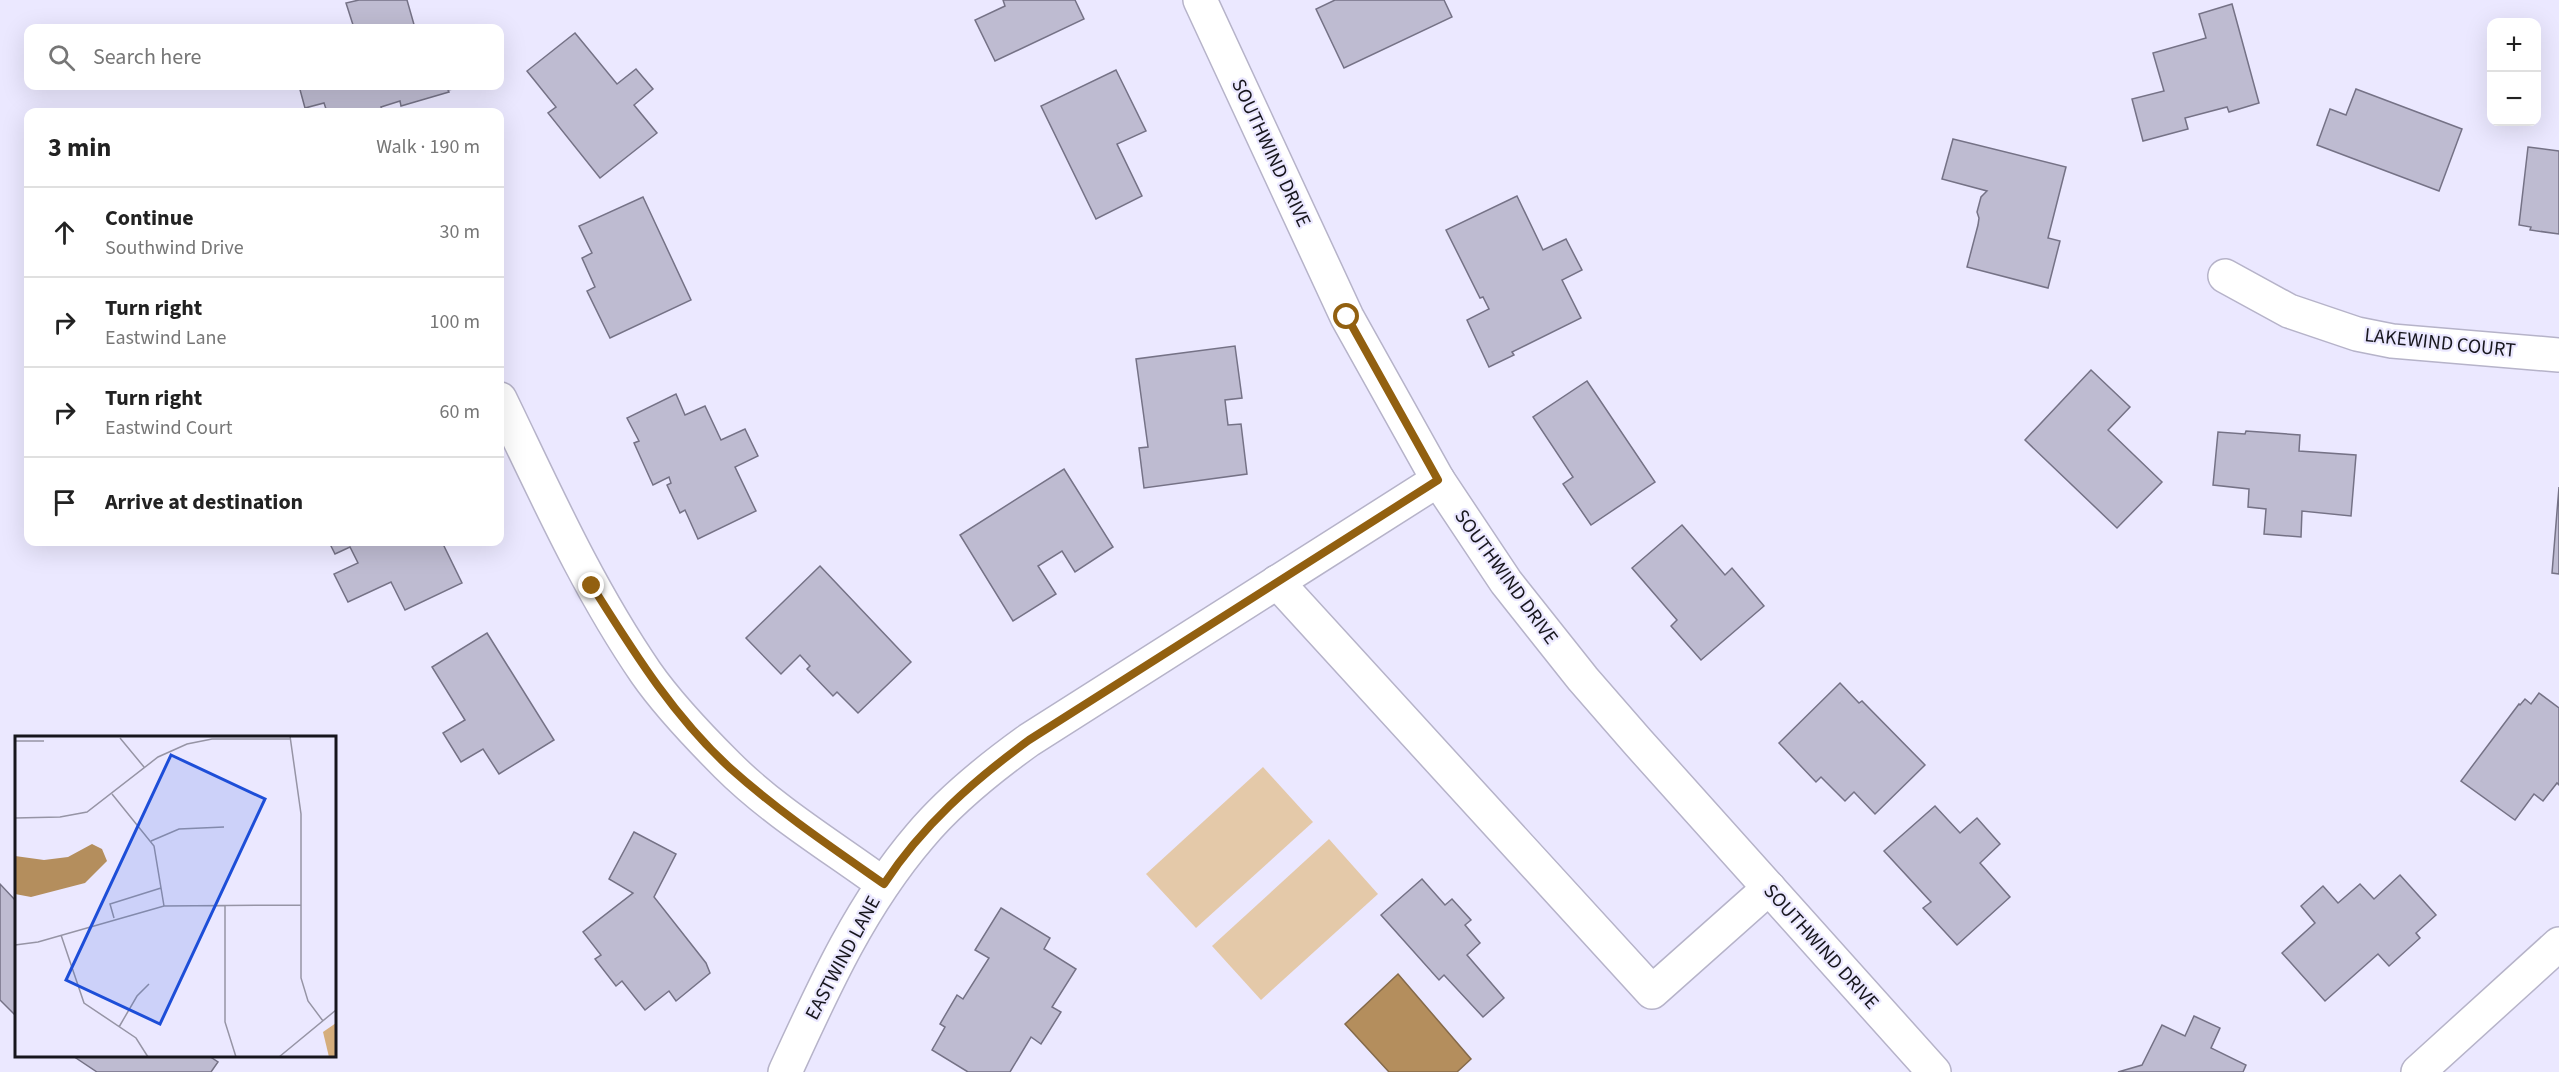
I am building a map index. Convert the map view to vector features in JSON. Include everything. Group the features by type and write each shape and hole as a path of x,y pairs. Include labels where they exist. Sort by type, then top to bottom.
{"street":[{"name":"SOUTHWIND DRIVE","path":"1200,0 1347,317 1438,480 1506,582 1543,631 1636,741 1934,1072"},
{"name":"LAKEWIND COURT","path":"2225,276 2289,311 2357,334 2392,341 2559,355"},
{"path":"504,407 592,586 647,674 686,722 728,766 775,807 884,884"},
{"name":"EASTWIND LANE","path":"785,1072 832,971 866,909 920,836 950,805 996,764 1029,740 1438,480"},
{"path":"1277,582 1652,993 1769,888"},
{"path":"2418,1072 2559,944"}],"shaded area":[{"path":"1263,767 1313,822 1196,928 1146,874"},
{"path":"1329,839 1378,894 1261,1000 1212,946"},
{"path":"1398,974 1471,1059 1457,1072 1389,1072 1345,1024"}],"building":[{"path":"359,0 407,0 414,24 353,24 346,3"},
{"path":"1003,0 1075,0 1084,19 995,61 975,20 1005,6"},
{"path":"1335,0 1444,0 1452,17 1344,68 1316,9"},
{"path":"2232,4 2259,103 2229,112 2227,107 2185,118 2188,129 2143,141 2132,99 2164,91 2153,53 2206,38 2199,14"},
{"path":"575,33 617,84 636,69 653,89 634,105 657,133 600,178 548,113 556,107 527,71"},
{"path":"1116,70 1146,131 1117,144 1142,196 1096,219 1041,106"},
{"path":"2356,89 2462,129 2439,191 2317,145 2330,109 2346,115"},
{"path":"300,90 448,90 449,92 401,106 400,101 381,108 326,108 324,103 305,108"},
{"path":"1953,139 2066,167 2048,238 2060,241 2048,288 1967,267 1978,225 1977,212 1981,197 1987,191 1942,179"},
{"path":"2528,147 2559,151 2559,234 2530,230 2531,227 2519,225"},
{"path":"1517,196 1543,250 1566,239 1582,270 1562,280 1581,318 1512,352 1514,355 1489,367 1467,320 1489,309 1483,297 1480,298 1446,230"},
{"path":"643,197 691,300 610,338 587,291 595,287 582,258 592,253 579,226"},
{"path":"1235,346 1242,398 1225,400 1228,425 1241,424 1247,474 1144,488 1139,448 1148,447 1136,359"},
{"path":"2091,370 2130,407 2108,430 2162,482 2117,528 2025,440"},
{"path":"1587,381 1655,482 1591,525 1563,484 1573,477 1533,417"},
{"path":"676,394 685,415 705,406 721,440 745,429 758,456 735,467 756,511 698,539 685,510 680,513 667,485 671,483 669,477 653,485 634,443 639,441 627,418"},
{"path":"2246,431 2300,435 2299,451 2356,455 2351,516 2302,511 2301,537 2264,534 2266,509 2248,507 2249,489 2213,485 2218,432 2245,434"},
{"path":"1064,469 1113,547 1075,572 1062,551 1038,566 1056,594 1013,621 960,535"},
{"path":"2559,487 2559,574 2552,573"},
{"path":"1682,525 1725,575 1732,568 1764,606 1701,660 1671,626 1677,620 1632,568"},
{"path":"331,546 444,546 462,583 405,610 391,582 348,602 334,574 358,563 350,547 335,554"},
{"path":"820,566 911,662 858,713 837,692 833,696 807,669 810,666 800,655 781,674 746,638"},
{"path":"487,633 554,740 499,774 483,749 461,762 443,733 465,720 432,667"},
{"path":"1840,683 1859,703 1862,701 1925,765 1875,814 1854,792 1845,801 1821,777 1816,782 1779,743"},
{"path":"2539,693 2559,708 2559,785 2557,783 2543,801 2534,794 2515,820 2461,781 2519,704 2525,699 2531,704"},
{"path":"1935,806 1960,833 1977,818 2000,844 1980,863 2010,897 1957,945 1923,908 1931,902 1884,851"},
{"path":"634,832 676,854 654,897 706,963 710,973 676,1001 669,991 645,1010 622,981 616,986 595,959 601,955 583,932 633,893 609,879"},
{"path":"2400,875 2436,915 2416,933 2420,938 2389,966 2378,954 2325,1001 2282,953 2315,923 2301,906 2323,886 2338,903 2360,884 2374,899"},
{"path":"1422,879 1445,905 1452,899 1471,920 1465,925 1480,943 1467,955 1504,998 1483,1017 1444,975 1439,980 1381,915"},
{"path":"0,884 15,900 15,1015 0,1000"},
{"path":"1001,908 1050,938 1044,949 1076,969 1052,1007 1061,1012 1041,1044 1031,1037 1010,1072 968,1072 932,1050 945,1027 940,1024 957,995 963,999 989,958 975,950"},
{"path":"2194,1016 2220,1028 2211,1048 2246,1065 2243,1072 2118,1072 2142,1065 2162,1025 2185,1036"},
{"path":"74,1057 210,1057 218,1062 211,1072 97,1072"}],"route":[{"path":"592,586 647,674 686,722 728,766 775,807 884,884 894,867 920,836 950,805 996,764 1029,740 1438,480 1347,317"}]}
